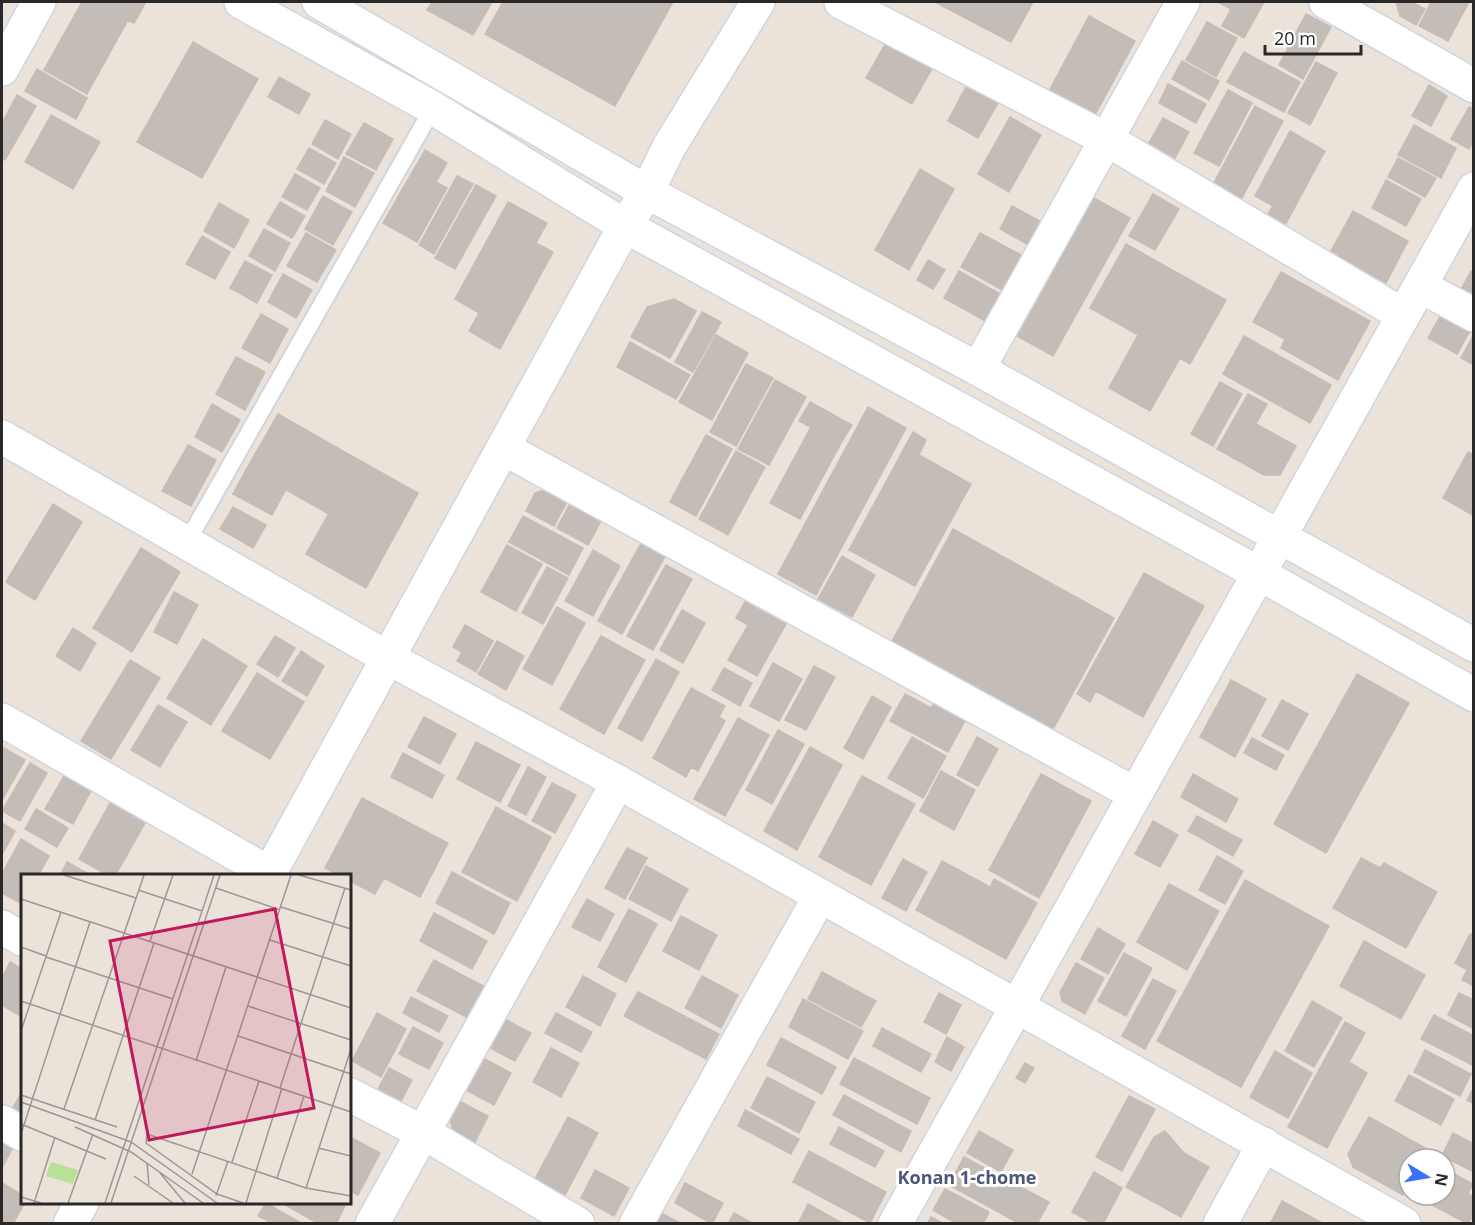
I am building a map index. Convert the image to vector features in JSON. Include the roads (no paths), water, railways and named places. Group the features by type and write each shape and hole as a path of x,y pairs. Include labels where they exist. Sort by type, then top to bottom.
{"street":[{"path":"2,69 39,2"},
{"path":"242,2 433,108 625,226 1258,573 1473,695"},
{"path":"319,2 647,192 978,369 1473,645"},
{"path":"2,720 268,874 625,226 647,192 669,147 758,2"},
{"path":"841,2 1106,139 1403,315"},
{"path":"978,369 1183,2"},
{"path":"1326,2 1473,86"},
{"path":"895,1224 1473,189"},
{"path":"1420,286 1473,315"},
{"path":"2,437 388,658 618,782 1404,1224"},
{"path":"503,448 1135,794"},
{"path":"372,1224 618,782"},
{"path":"636,1224 820,896"},
{"path":"2,927 21,938"},
{"path":"351,1096 424,1133 578,1224"},
{"path":"2,1122 21,1133"},
{"path":"1220,1224 1264,1144"},
{"path":"70,1224 81,1204"}],"lane":[{"path":"188,542 433,108"}],"district":[{"name":"Konan 1-chome","path":"967,1177"}]}
